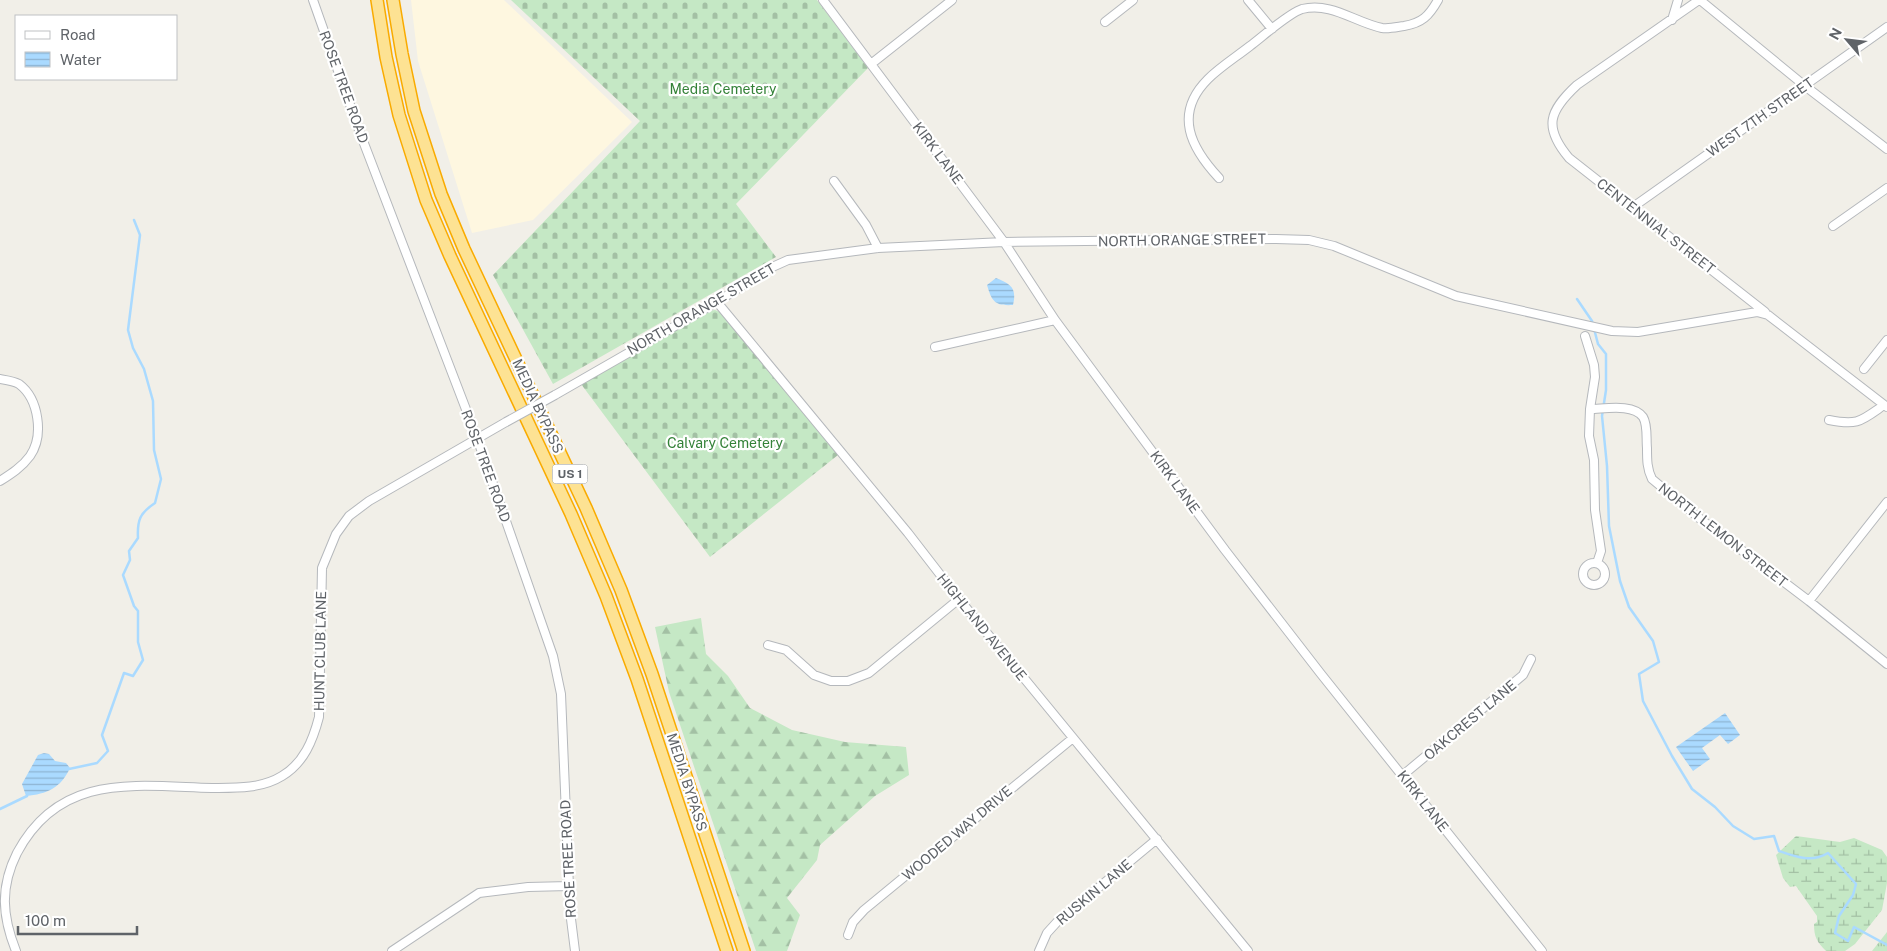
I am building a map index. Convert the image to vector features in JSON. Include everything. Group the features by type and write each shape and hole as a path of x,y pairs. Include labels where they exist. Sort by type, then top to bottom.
{"highway":[{"name":"MEDIA BYPASS","path":"376,0 397,108 426,200 450,256 571,514 606,596 637,679 727,951"},
{"name":"MEDIA BYPASS","path":"393,0 414,111 441,194 464,249 582,499 621,590 652,674 744,951"}],"street":[{"name":"ROSE TREE ROAD","path":"312,0 477,438 553,656 559,681 570,912 574,951"},
{"name":"KIRK LANE","path":"823,0 1004,242 1055,320 1224,550 1542,951"},
{"path":"871,64 952,0"},
{"path":"1105,22 1133,0"},
{"path":"1248,0 1272,29"},
{"path":"1219,178 1206,164 1192,142 1189,126 1190,110 1197,95 1208,80 1272,29 1300,10 1317,8 1336,10 1384,28 1418,24 1438,0"},
{"path":"1672,20 1678,0"},
{"path":"1672,20 1700,0 1804,86 1887,149"},
{"name":"CENTENNIAL STREET","path":"1672,20 1577,85 1564,97 1554,114 1551,130 1558,144 1569,158 1768,315"},
{"name":"WEST 7TH STREET","path":"1633,207 1887,27"},
{"path":"834,181 866,225 878,248"},
{"path":"1833,226 1887,188"},
{"name":"NORTH ORANGE STREET","path":"477,438 788,260 878,248 1004,242 1309,240 1334,246 1456,296 1612,331 1638,332 1757,312 1768,315"},
{"name":"HIGHLAND AVENUE","path":"717,302 908,532 959,599 1248,951"},
{"path":"1768,315 1885,406 1860,421 1846,424 1829,420"},
{"path":"935,347 1055,320"},
{"path":"1585,336 1594,365 1595,377 1590,410 1589,436 1594,460 1594,510 1601,551 1598,563"},
{"path":"1864,368 1887,340"},
{"path":"0,378 19,384 30,397 36,412 38,426 36,441 31,455 19,469 0,481"},
{"name":"NORTH LEMON STREET","path":"1590,410 1613,408 1629,409 1637,412 1643,418 1646,429 1648,471 1652,479 1699,518 1809,601 1887,664"},
{"name":"HUNT CLUB LANE","path":"16,951 5,916 2,897 10,867 23,842 40,821 62,803 84,793 112,787 242,788 265,784 282,776 301,760 313,739 319,717 322,568 336,534 350,516 369,501 477,438"},
{"path":"1809,601 1887,502"},
{"path":"768,646 786,650 814,675 831,680 848,681 869,673 959,599"},
{"name":"OAKCREST LANE","path":"1403,775 1523,675 1531,659"},
{"name":"WOODED WAY DRIVE","path":"848,935 853,922 864,910 1073,738"},
{"name":"RUSKIN LANE","path":"1039,951 1047,933 1057,922 1156,839"},
{"path":"392,951 478,893 520,888 570,886"}],"shaded area":[{"path":"411,0 504,0 632,122 533,220 472,233 418,61"}],"green space":[{"name":"Media Cemetery","path":"511,0 817,0 868,68 736,204 776,257 553,384 493,275 640,121"},
{"name":"Calvary Cemetery","path":"715,310 722,313 838,455 710,557 581,384 709,311"},
{"path":"701,618 706,654 728,676 750,708 792,730 845,742 906,747 909,775 875,796 820,845 817,860 787,898 800,915 787,951 756,951 669,692 655,627"},
{"path":"1796,836 1840,842 1854,838 1882,850 1887,857 1887,883 1882,910 1855,944 1845,951 1826,951 1820,945 1815,936 1814,929 1817,916 1796,886 1790,887 1783,878 1776,855"},
{"path":"1887,932 1887,951 1872,951"}],"water":[{"path":"996,278 1012,287 1014,294 1013,305 998,304 993,299 987,285"},
{"path":"1725,713 1740,735 1728,744 1720,735 1702,748 1710,759 1693,771 1676,747"},
{"path":"49,754 55,761 66,763 70,768 62,781 52,789 40,794 26,796 22,784 38,755"}],"waterway":[{"path":"69,769 97,763 108,751 102,735 124,673 133,676 143,660 138,642 138,611 134,606 123,575 130,560 129,551 138,538 140,518 155,503 161,479 154,450 153,401 144,369 133,348 128,330 140,235 134,220"},
{"path":"1577,299 1592,321 1598,344 1606,354 1606,390 1602,416 1607,466 1609,526 1620,581 1629,607 1653,641 1659,662 1639,674 1643,701 1692,789 1715,807 1733,826 1754,839 1774,836 1779,851 1792,855 1816,858 1828,853 1856,884 1853,895 1839,916 1835,933 1848,941 1854,927 1887,945"},
{"path":"0,809 27,796"}]}
